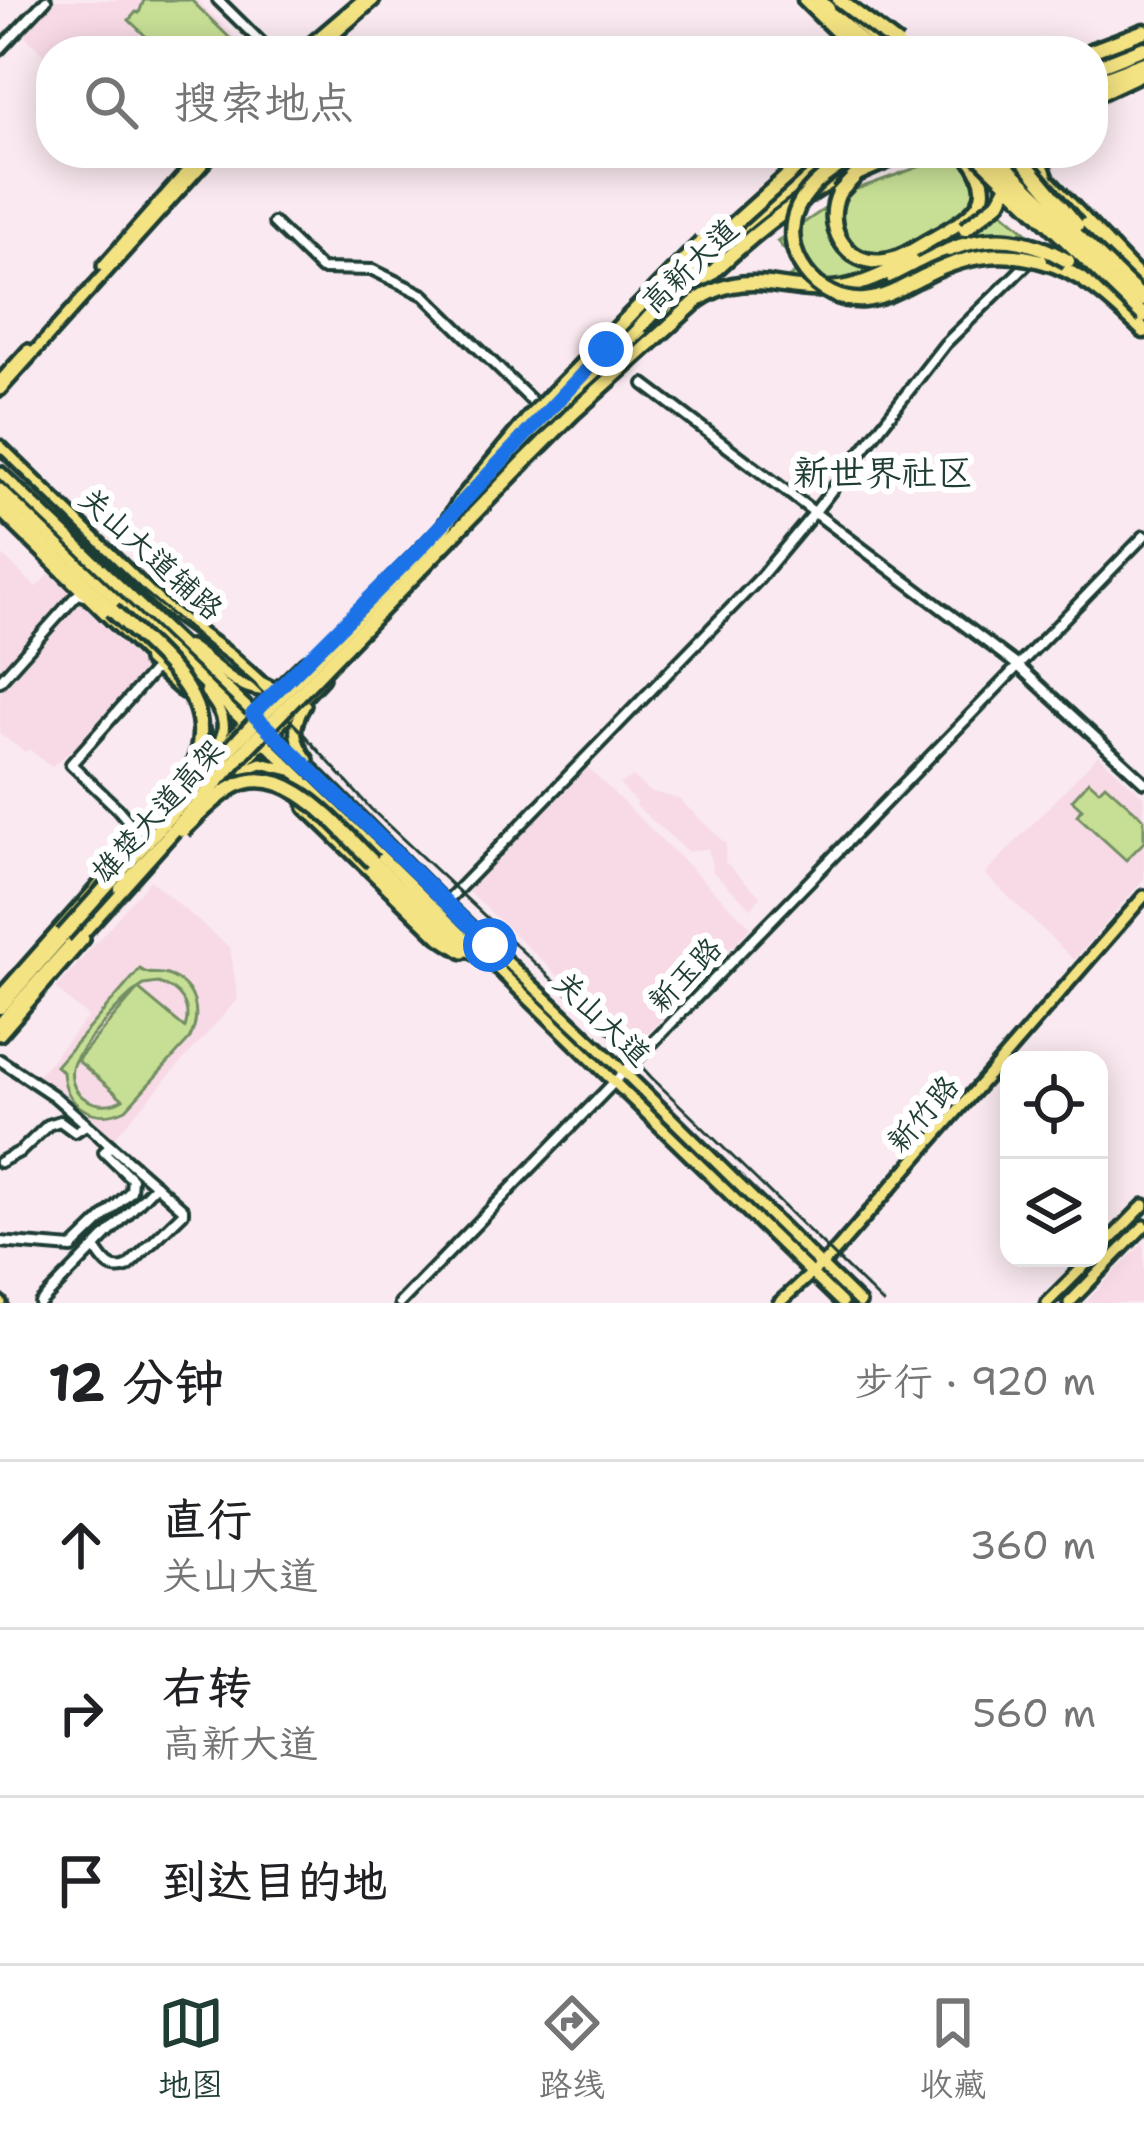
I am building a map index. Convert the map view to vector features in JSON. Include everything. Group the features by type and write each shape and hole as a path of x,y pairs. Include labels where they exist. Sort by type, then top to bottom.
{"highway":[{"path":"812,0 849,36"},
{"path":"840,0 876,36"},
{"path":"840,0 886,36"},
{"path":"1108,45 1144,31"},
{"path":"1108,59 1144,45"},
{"path":"1108,83 1144,67"},
{"path":"640,327 735,223 796,168"},
{"name":"雄楚大道高架","path":"0,1007 240,738 640,327 752,218 824,168"},
{"path":"836,168 806,194 795,215 792,235 796,256 824,290 865,300 966,259 1021,256 1074,275 1144,324"},
{"name":"雄楚大道高架","path":"0,1025 249,746 703,279 762,226 855,168"},
{"path":"871,168 846,184 832,212 841,243 859,257 879,262 899,257 975,211 985,192 978,168"},
{"path":"985,168 1144,324"},
{"path":"817,291 838,290 885,275 977,220 999,202 1013,168"},
{"path":"1013,168 1142,292"},
{"path":"1028,168 1142,292"},
{"path":"1041,168 1142,292"},
{"path":"443,529 460,500 530,417 702,242 748,214"},
{"path":"573,412 706,294 747,283 840,292 869,286 959,246 991,238 1040,245 1068,260 1144,324"},
{"path":"0,493 17,519 169,666 190,693 199,717 201,743 194,770 63,935"},
{"path":"121,889 212,802 251,780 268,780 292,788 460,946 489,959"}],"main road":[{"path":"320,36 362,0"},
{"path":"332,36 374,0"},
{"path":"0,381 190,168"},
{"path":"0,390 200,168"},
{"name":"高新大道","path":"0,996 207,762 402,566 544,413 708,248 806,168"},
{"name":"高新大道","path":"0,1035 180,830 730,257 809,197 860,168"},
{"path":"985,168 1144,324"},
{"name":"关山大道辅路","path":"0,446 166,608 275,692"},
{"name":"关山大道","path":"0,472 268,738 295,772 614,1082 816,1269 860,1303"},
{"name":"关山大道","path":"0,493 249,719"},
{"path":"0,511 192,702 204,725 205,748 191,780"},
{"path":"147,656 164,638 196,650 243,687 275,692"},
{"path":"168,678 184,664 220,710 222,739 207,762"},
{"path":"317,774 294,735 296,721 321,680"},
{"name":"关山大道","path":"268,738 317,774 624,1072 816,1269 842,1303"},
{"path":"230,780 261,763 295,772 305,808 431,930 454,949 489,959"},
{"name":"新竹路","path":"779,1303 832,1255 1144,896"},
{"path":"1108,1242 1144,1205"},
{"path":"1070,1303 1144,1226"},
{"path":"1047,1303 1083,1267"}],"street":[{"path":"0,49 46,0"},
{"path":"218,0 255,36"},
{"path":"274,223 321,269 373,270 424,295 544,413"},
{"path":"445,903 758,580 945,344 1055,237"},
{"path":"644,384 1018,665 1144,782"},
{"name":"新玉路","path":"400,1303 1144,536"},
{"path":"0,678 72,593 72,582"},
{"path":"0,678 75,597 87,597"},
{"path":"141,836 71,764 156,668"},
{"path":"0,1060 54,1096 183,1209 127,1267 110,1268 95,1248"},
{"path":"0,1162 21,1151 48,1125 60,1121 75,1132 86,1125"},
{"path":"0,1242 72,1248 131,1191 132,1179 104,1153 111,1146"},
{"path":"40,1303 156,1185"}],"shaded area":[{"path":"49,0 197,0 234,36 36,36 36,47 22,33"},
{"path":"0,553 36,587 50,574 69,592 0,670"},
{"path":"80,603 148,670 97,730 51,767 0,734 0,693"},
{"path":"1098,755 1144,797 1144,879 1074,960 985,874"},
{"path":"587,767 751,927 634,1047 468,891"},
{"path":"633,777 649,791 679,799 726,844 725,862 761,897 751,908 713,872 708,848 688,852 635,805 619,784"},
{"path":"150,880 230,948 238,999 113,1139 47,1083 35,1079 88,1017 56,989"},
{"path":"1144,1242 1144,1303 1085,1303"}],"green space":[{"path":"144,0 191,0 228,36 146,36 129,20 139,13"},
{"path":"916,168 967,168 1005,214 1036,240 1028,248 901,257 828,285 782,282 801,269 777,241 851,191"},
{"path":"1089,781 1099,790 1105,784 1144,819 1144,842 1126,860 1077,815 1082,809 1072,800"},
{"path":"140,969 167,975 191,993 196,1011 189,1040 126,1109 103,1114 84,1109 69,1095 63,1072 56,1066","holes":["158,983 178,994 187,1013 185,1028 138,989","138,989 77,1060 123,1099 105,1104 87,1100 75,1087 72,1068 75,1060 91,1038"]}],"tram line":[{"path":"0,453 141,589 254,684 371,809 621,1044 883,1303"}],"district":[{"name":"新世界社区","path":"883,472"}],"route":[{"path":"490,945 253,714 417,551 606,349"}]}
